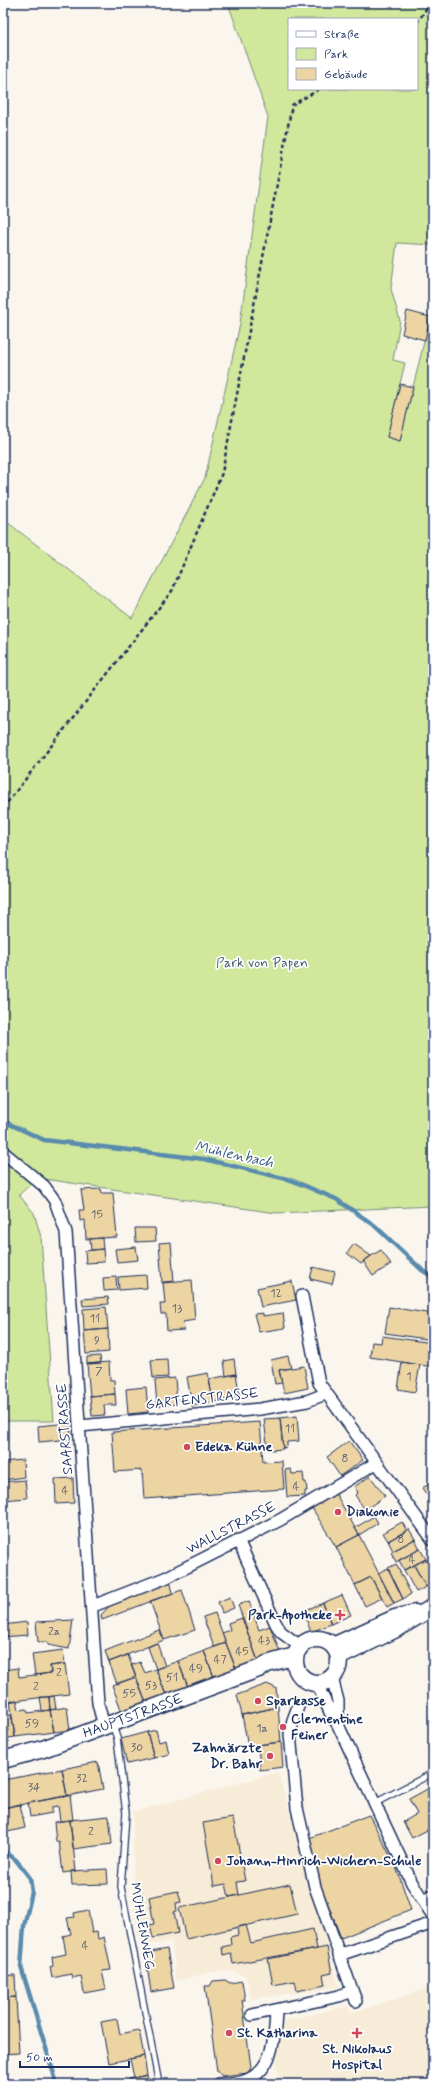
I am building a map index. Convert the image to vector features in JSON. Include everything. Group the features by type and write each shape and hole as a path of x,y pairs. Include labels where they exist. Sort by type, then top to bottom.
{"main road":[{"path":"336,1651 395,1618 429,1609"},
{"path":"314,1639 324,1640 336,1651 338,1668 332,1678 317,1684 305,1680 297,1657 314,1639"},
{"name":"HAUPTSTRASSE","path":"3,1760 43,1749 108,1726 261,1668 267,1664 297,1657"}],"street":[{"name":"SAARSTRASSE","path":"3,1152 44,1186 55,1201 66,1232 98,1703 108,1726"},
{"path":"302,1296 315,1373 325,1394 433,1540"},
{"name":"GARTENSTRASSE","path":"80,1426 260,1409 307,1401 325,1394"},
{"name":"WALLSTRASSE","path":"92,1606 165,1578 309,1504 376,1463"},
{"path":"238,1540 276,1624 297,1657"},
{"path":"332,1678 338,1700 338,1725"},
{"path":"317,1684 412,1882 433,1916"},
{"path":"252,2015 276,2011 339,1996 354,1996 315,1887 297,1808 290,1734 293,1720 300,1704"},
{"path":"423,1900 433,1895"},
{"path":"339,1954 433,1923"},
{"path":"219,2084 242,2082 256,2075 266,2064 272,2050 276,2011"}],"lane":[{"name":"MÜHLENWEG","path":"108,1726 116,1738 126,1813 121,1887 159,2084"},
{"path":"375,1803 433,1773"}],"path":[{"path":"418,21 430,3"},
{"path":"3,808 172,591 222,473 292,105 318,90"}],"shaded area":[{"name":"Johann-Hinrich-Wichern-Schule","path":"278,1772 339,1987 252,1999 246,1977 232,1971 210,1972 176,1981 172,1942 141,1946 134,1911 133,1812"},
{"name":"St. Nikolaus Hospital","path":"433,1987 433,2084 256,2084 279,2078 276,2064 283,2027 287,2020 348,2006 351,2013"}],"green space":[{"name":"Park von Papen","path":"228,3 433,3 433,1206 276,1213 37,1178 19,1195 34,1213 41,1237 54,1421 3,1421 3,519 132,618 205,478 240,324 268,117","holes":["397,243 432,245 430,317 400,441 387,437 405,363 393,360 400,321 391,289"]}],"building":[{"path":"407,311 430,317 425,340 402,334"},
{"path":"400,384 413,387 400,441 387,437"},
{"path":"101,1189 102,1193 113,1193 117,1237 86,1239 85,1220 80,1221 79,1210 84,1210 81,1190"},
{"path":"135,1228 155,1228 156,1241 136,1242"},
{"path":"102,1238 103,1249 91,1250 90,1239"},
{"path":"171,1242 174,1282 162,1283 159,1243"},
{"path":"354,1244 371,1256 361,1264 347,1253"},
{"path":"136,1247 138,1260 117,1262 115,1249"},
{"path":"103,1249 104,1262 86,1263 85,1251"},
{"path":"381,1250 391,1264 373,1276 363,1261"},
{"path":"313,1267 335,1272 332,1284 310,1279"},
{"path":"146,1275 147,1288 119,1290 118,1277"},
{"path":"116,1277 117,1290 104,1291 103,1278"},
{"path":"192,1280 195,1320 183,1322 184,1330 167,1331 166,1314 161,1314 160,1304 165,1304 163,1282"},
{"path":"292,1281 296,1300 261,1307 257,1288"},
{"path":"108,1297 109,1304 83,1306 82,1299"},
{"path":"106,1307 108,1329 84,1331 83,1309"},
{"path":"389,1307 433,1314 433,1340 385,1333"},
{"path":"263,1313 263,1316 283,1313 285,1328 259,1332 254,1314"},
{"path":"108,1329 109,1352 86,1354 84,1331"},
{"path":"382,1336 433,1343 433,1367 370,1357 372,1342 381,1343"},
{"path":"100,1356 101,1363 87,1364 87,1357"},
{"path":"288,1356 291,1368 279,1370 282,1383 275,1384 271,1360"},
{"path":"167,1359 168,1377 153,1378 151,1360"},
{"path":"234,1359 236,1374 226,1376 224,1361"},
{"path":"109,1362 110,1380 114,1380 115,1394 90,1396 87,1364"},
{"path":"402,1362 420,1365 415,1392 398,1389"},
{"path":"304,1366 308,1388 284,1393 279,1370"},
{"path":"208,1373 213,1402 192,1406 187,1377"},
{"path":"236,1374 240,1397 213,1402 209,1379"},
{"path":"175,1378 177,1404 157,1406 155,1380"},
{"path":"146,1387 148,1412 128,1414 126,1389"},
{"path":"115,1394 116,1405 104,1405 105,1415 92,1416 90,1396"},
{"path":"297,1416 299,1441 287,1442 287,1447 283,1448 280,1418"},
{"path":"280,1418 283,1449 271,1450 270,1443 267,1444 264,1419"},
{"name":"Edeka Kühne","path":"260,1422 263,1462 282,1461 284,1489 144,1499 142,1470 115,1472 112,1432"},
{"path":"70,1423 71,1439 39,1442 38,1426"},
{"path":"349,1441 363,1460 340,1476 327,1457"},
{"path":"23,1460 24,1477 3,1480 3,1462"},
{"path":"291,1469 292,1474 303,1473 307,1491 305,1491 305,1496 287,1497 285,1470"},
{"path":"370,1476 385,1496 365,1510 355,1495 358,1492 354,1487"},
{"path":"73,1478 74,1503 56,1504 55,1479"},
{"path":"25,1480 27,1498 3,1500 3,1482"},
{"path":"433,1482 433,1503 428,1493 426,1494 422,1488"},
{"path":"336,1494 359,1535 336,1547 312,1508"},
{"path":"374,1516 378,1523 359,1535 355,1528"},
{"path":"402,1522 407,1531 388,1541 383,1533"},
{"path":"409,1529 415,1539 393,1551 388,1541"},
{"path":"359,1535 394,1603 387,1607 371,1577 355,1585 336,1547"},
{"path":"415,1539 420,1549 396,1562 391,1552"},
{"path":"420,1549 426,1559 404,1570 399,1560"},
{"path":"426,1559 433,1573 433,1583 426,1587 414,1565"},
{"path":"396,1564 411,1594 403,1599 388,1568"},
{"path":"414,1565 426,1587 416,1592 404,1570"},
{"path":"388,1568 403,1599 394,1603 378,1573"},
{"path":"371,1577 382,1598 365,1606 355,1585"},
{"path":"170,1580 173,1593 102,1620 101,1615 114,1601"},
{"path":"182,1590 195,1630 164,1640 150,1601"},
{"path":"342,1595 351,1615 331,1624 323,1603"},
{"path":"230,1597 234,1608 222,1613 218,1602"},
{"path":"249,1601 259,1630 270,1626 280,1652 258,1661 238,1605"},
{"path":"323,1603 331,1624 311,1632 303,1611"},
{"path":"215,1613 226,1643 214,1647 203,1617"},
{"path":"242,1618 258,1661 236,1669 222,1633 230,1630 228,1623"},
{"path":"73,1620 69,1649 48,1645 48,1642 38,1642 36,1622"},
{"path":"27,1622 28,1635 3,1637 3,1625"},
{"path":"159,1630 164,1640 109,1662 105,1651"},
{"path":"157,1643 165,1666 156,1669 148,1647"},
{"path":"226,1643 236,1669 214,1677 204,1651"},
{"path":"63,1650 65,1664 50,1666 51,1673 35,1675 32,1654"},
{"path":"204,1651 214,1677 188,1687 178,1661"},
{"path":"128,1655 136,1677 117,1684 109,1662"},
{"path":"178,1661 188,1687 166,1695 156,1669"},
{"path":"140,1662 145,1673 156,1669 166,1695 146,1703 131,1665"},
{"path":"65,1664 69,1694 6,1702 3,1670 18,1668 19,1677 51,1673 50,1666"},
{"path":"136,1677 146,1703 122,1712 112,1685"},
{"name":"Sparkasse","path":"267,1684 276,1688 278,1707 242,1715 237,1695"},
{"path":"54,1696 56,1709 50,1710 49,1697"},
{"path":"40,1697 49,1697 50,1710 42,1711"},
{"path":"17,1700 19,1710 27,1709 28,1713 50,1710 54,1732 15,1737 10,1701"},
{"path":"67,1707 70,1730 54,1732 50,1710"},
{"path":"278,1707 281,1742 248,1746 242,1715"},
{"path":"11,1715 15,1737 3,1739 3,1716"},
{"path":"156,1730 159,1742 166,1740 169,1754 154,1758 147,1732"},
{"path":"147,1732 154,1758 127,1764 121,1739"},
{"name":"Zahnärzte Dr. Bahr","path":"281,1742 283,1767 260,1770 258,1745"},
{"path":"98,1762 103,1789 67,1796 62,1769"},
{"path":"62,1769 67,1796 3,1808 3,1780"},
{"path":"433,1786 433,1827 412,1838 403,1822 417,1814 409,1799"},
{"path":"70,1795 73,1820 60,1821 58,1806 52,1807 52,1813 30,1817 28,1803"},
{"path":"20,1804 25,1828 3,1833 3,1808"},
{"path":"369,1815 396,1867 411,1910 341,1938 319,1881 309,1838"},
{"path":"109,1816 112,1844 73,1849 70,1820"},
{"path":"233,1818 245,1881 237,1882 239,1895 229,1897 226,1884 214,1886 203,1823"},
{"path":"70,1820 76,1871 63,1873 59,1841 56,1842 54,1822"},
{"path":"107,1869 108,1884 72,1885 71,1871"},
{"path":"290,1884 297,1914 186,1939 179,1908"},
{"path":"178,1891 181,1902 176,1903 177,1911 174,1912 178,1933 153,1938 150,1925 154,1924 149,1897"},
{"path":"88,1910 92,1933 97,1932 98,1939 104,1937 111,1970 102,1971 106,1989 84,1993 81,1976 72,1978 71,1974 52,1978 50,1967 53,1966 52,1957 66,1954 63,1936 71,1934 67,1918 75,1917 74,1913"},
{"path":"246,1925 251,1943 313,1929 317,1949 233,1964 231,1953 223,1955 222,1947 231,1945 230,1937 238,1935 237,1927"},
{"path":"327,1947 332,1973 323,1975 325,1985 297,1991 295,1981 273,1985 268,1959"},
{"path":"167,1949 174,1988 151,1992 145,1953"},
{"path":"15,1975 16,1997 3,1998 3,1976"},
{"name":"St. Katharina","path":"225,1980 230,1983 242,1981 245,2000 242,2000 251,2067 248,2073 222,2076 217,2071 205,1986 210,1986 213,1981"},
{"path":"16,1997 19,2053 3,2054 3,1998"},
{"path":"117,2019 120,2034 139,2030 144,2056 109,2063 101,2022"},
{"path":"144,2056 147,2075 134,2078 130,2059"},
{"path":"147,2075 149,2084 130,2084 129,2079"}],"waterway":[{"name":"Mühlenbach","path":"3,1121 44,1140 204,1159 291,1180 336,1199 374,1225 422,1270 433,1277"},
{"path":"3,1850 16,1860 30,1878 32,1892 24,1926 21,1967 57,2084"}],"place":[{"name":"Edeka Kühne","path":"187,1447"},
{"name":"Diakonie","path":"338,1512"},
{"name":"Park-Apotheke","path":"340,1615"},
{"name":"Sparkasse","path":"258,1701"},
{"name":"Clementine Feiner","path":"283,1727"},
{"name":"Zahnärzte Dr. Bahr","path":"270,1756"},
{"name":"Johann-Hinrich-Wichern-Schule","path":"218,1861"},
{"name":"St. Katharina","path":"229,2033"},
{"name":"St. Nikolaus Hospital","path":"357,2033"}]}
